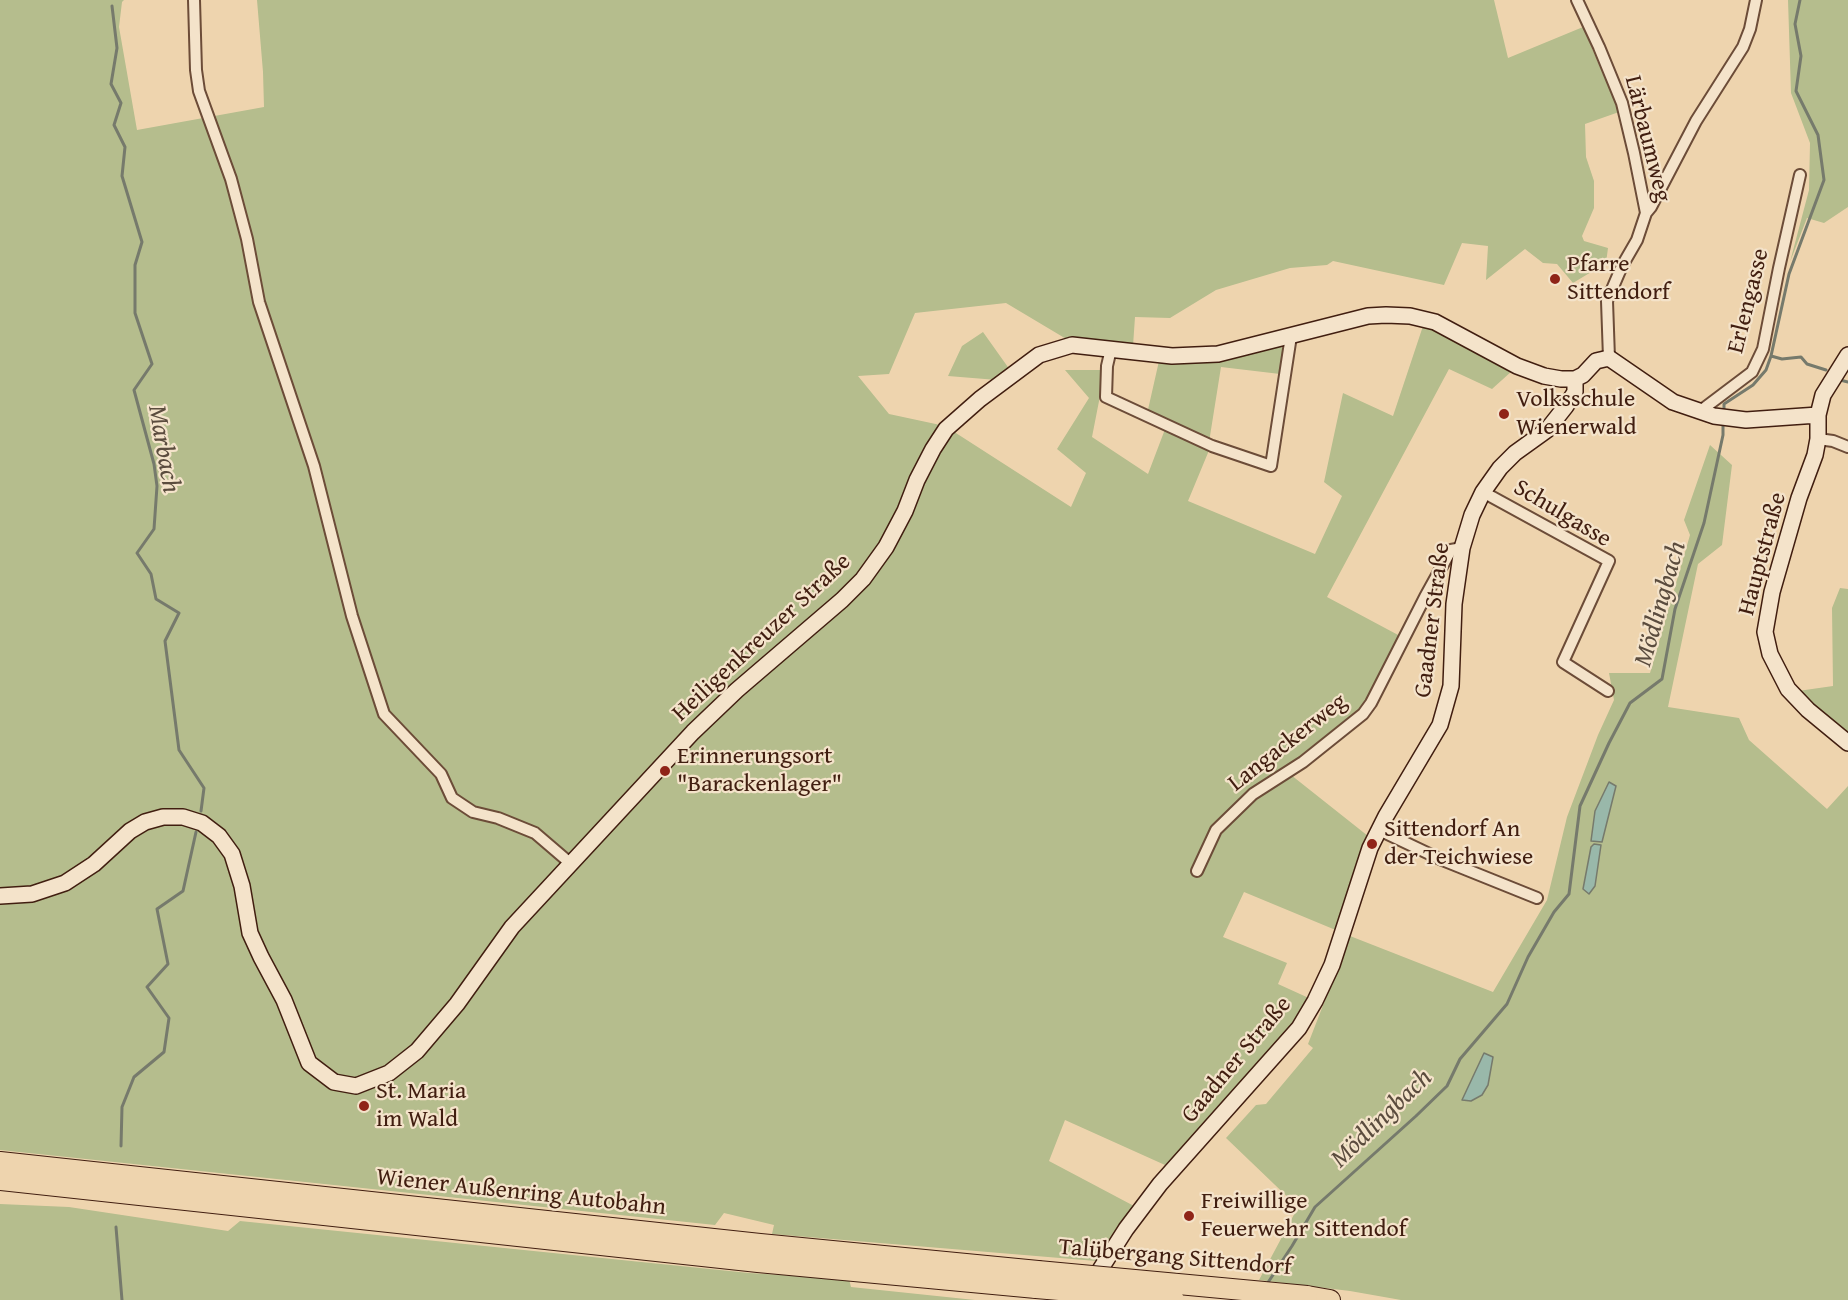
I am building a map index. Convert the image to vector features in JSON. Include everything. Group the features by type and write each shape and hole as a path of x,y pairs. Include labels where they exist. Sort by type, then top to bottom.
{"highway":[{"name":"Wiener Außenring Autobahn","path":"0,1162 736,1241 1037,1279"},
{"name":"Wiener Außenring Autobahn","path":"0,1180 746,1260 1037,1279"},
{"name":"Talübergang Sittendorf","path":"1037,1279 1306,1296 1330,1300"},
{"name":"Talübergang Sittendorf","path":"1037,1279 1174,1300"}],"main road":[{"name":"Heiligenkreuzer Straße","path":"0,896 32,894 65,883 94,864 130,831 145,822 163,817 183,817 202,823 219,836 232,854 242,886 250,933 284,1000 309,1063 334,1082 356,1086 389,1073 417,1051 457,1004 512,927 693,732 863,579 886,547 905,511 917,480 946,429 963,412 1039,355 1072,345 1172,356 1218,354 1368,316 1410,316 1435,322 1529,371 1561,379 1575,379"},
{"name":"Hauptstraße","path":"1848,355 1823,395 1818,416 1815,455 1799,498 1772,592 1766,632 1770,654 1788,689 1808,711 1848,743"},
{"path":"1575,379 1583,375 1596,361 1609,358 1673,402 1707,414 1746,420 1818,416"},
{"name":"Gaadner Straße","path":"1081,1300 1126,1229 1160,1184 1299,1028 1315,1001 1332,965 1364,866 1379,830 1440,725 1451,686 1456,549 1483,492 1500,468 1515,453 1547,430 1554,422 1575,392 1575,379"}],"street":[{"path":"194,0 196,70 199,91 231,179 247,239 259,302 314,466 352,616 384,714 441,774 452,798 473,812 498,818 535,833 570,863"},
{"name":"Lärbaumweg","path":"1577,0 1622,103 1646,213 1637,240 1622,266 1607,301 1609,358"},
{"path":"1646,213 1696,121 1743,47 1750,29 1756,0"},
{"name":"Erlengasse","path":"1707,414 1752,372 1763,349 1800,175"},
{"path":"1111,349 1107,366 1106,397 1212,446 1272,466 1290,336"},
{"path":"1818,439 1833,441 1848,447"},
{"name":"Schulgasse","path":"1483,492 1609,561 1563,662 1608,691"},
{"name":"Langackerweg","path":"1197,871 1216,830 1253,794 1303,762 1363,714 1371,703 1425,597 1456,549"},
{"path":"1379,830 1433,856 1537,898"}],"green space":[{"path":"0,0 124,0 119,27 137,130 264,107 257,0 1494,0 1508,58 1583,27 1619,112 1585,124 1586,157 1594,181 1594,208 1582,236 1584,241 1608,248 1606,263 1573,283 1557,264 1543,263 1525,249 1486,280 1488,246 1462,243 1444,285 1333,261 1327,265 1290,268 1216,290 1170,318 1135,317 1133,346 1068,340 1006,303 915,313 889,374 858,376 889,414 945,426 1071,507 1086,473 1057,449 1089,398 1065,370 1101,370 1100,396 1092,437 1148,474 1167,424 1147,414 1159,361 1279,344 1285,351 1280,374 1221,367 1210,448 1188,501 1315,554 1342,496 1324,482 1343,393 1393,416 1423,326 1443,332 1512,371 1492,389 1449,369 1327,597 1400,636 1362,710 1286,771 1368,836 1338,931 1244,892 1223,937 1287,963 1278,984 1311,999 1292,1029 1165,1165 1065,1120 1049,1161 1134,1206 1096,1261 772,1234 774,1225 724,1213 715,1225 0,1150"},
{"path":"1788,0 1848,0 1848,207 1824,223 1807,218 1790,262 1809,190 1810,143 1791,93"},
{"path":"983,332 1010,370 997,380 948,376 962,346"},
{"path":"1710,445 1732,465 1722,545 1698,564 1668,707 1739,718 1749,740 1827,809 1848,786 1848,1300 1401,1300 1259,1280 1298,1207 1226,1138 1256,1105 1266,1104 1313,1048 1308,1044 1350,936 1493,992 1547,900 1567,817 1598,735 1614,700 1609,673 1650,673 1690,535 1684,520","holes":["1610,782 1591,841 1595,811"]},
{"path":"1840,588 1848,589 1848,734 1822,717 1798,691 1833,686 1832,608"},
{"path":"0,1204 69,1207 228,1231 240,1221 749,1273 849,1279 851,1287 975,1300 0,1300"}],"shaded area":[{"path":"1609,782 1616,786 1602,842 1591,841 1595,811"},
{"path":"1594,844 1601,845 1595,886 1589,894 1583,889 1591,847"},
{"path":"1484,1053 1493,1057 1488,1085 1482,1095 1471,1101 1462,1100"}],"waterway":[{"name":"Mödlingbach","path":"1724,412 1724,404 1753,385 1766,370 1789,274 1824,180 1818,135 1796,91 1801,56 1795,24 1800,0"},
{"name":"Marbach","path":"112,6 117,48 111,84 121,103 114,125 125,147 122,176 142,242 135,265 135,313 152,364 134,390 154,464 157,486 154,529 137,553 151,574 156,599 179,613 165,641 179,750 204,788 201,811"},
{"path":"1771,356 1782,359 1801,357 1807,364 1826,370"},
{"path":"1840,380 1848,382"},
{"name":"Mödlingbach","path":"1267,1284 1315,1207 1447,1086 1460,1059 1507,1004 1528,957 1554,912 1569,894 1580,806 1630,703 1662,679 1675,609 1704,523 1723,435 1723,422"},
{"name":"Marbach","path":"121,1146 122,1107 134,1077 164,1052 169,1018 147,987 168,964 157,909 183,891 196,832"},
{"name":"Marbach","path":"116,1227 122,1300"}],"place":[{"name":"Pfarre Sittendorf","path":"1555,279"},
{"name":"Volksschule Wienerwald","path":"1504,414"},
{"name":"Erinnerungsort \"Barackenlager\"","path":"665,771"},
{"name":"Sittendorf An der Teichwiese","path":"1372,844"},
{"name":"St. Maria im Wald","path":"364,1106"},
{"name":"Freiwillige Feuerwehr Sittendof","path":"1189,1216"}]}
